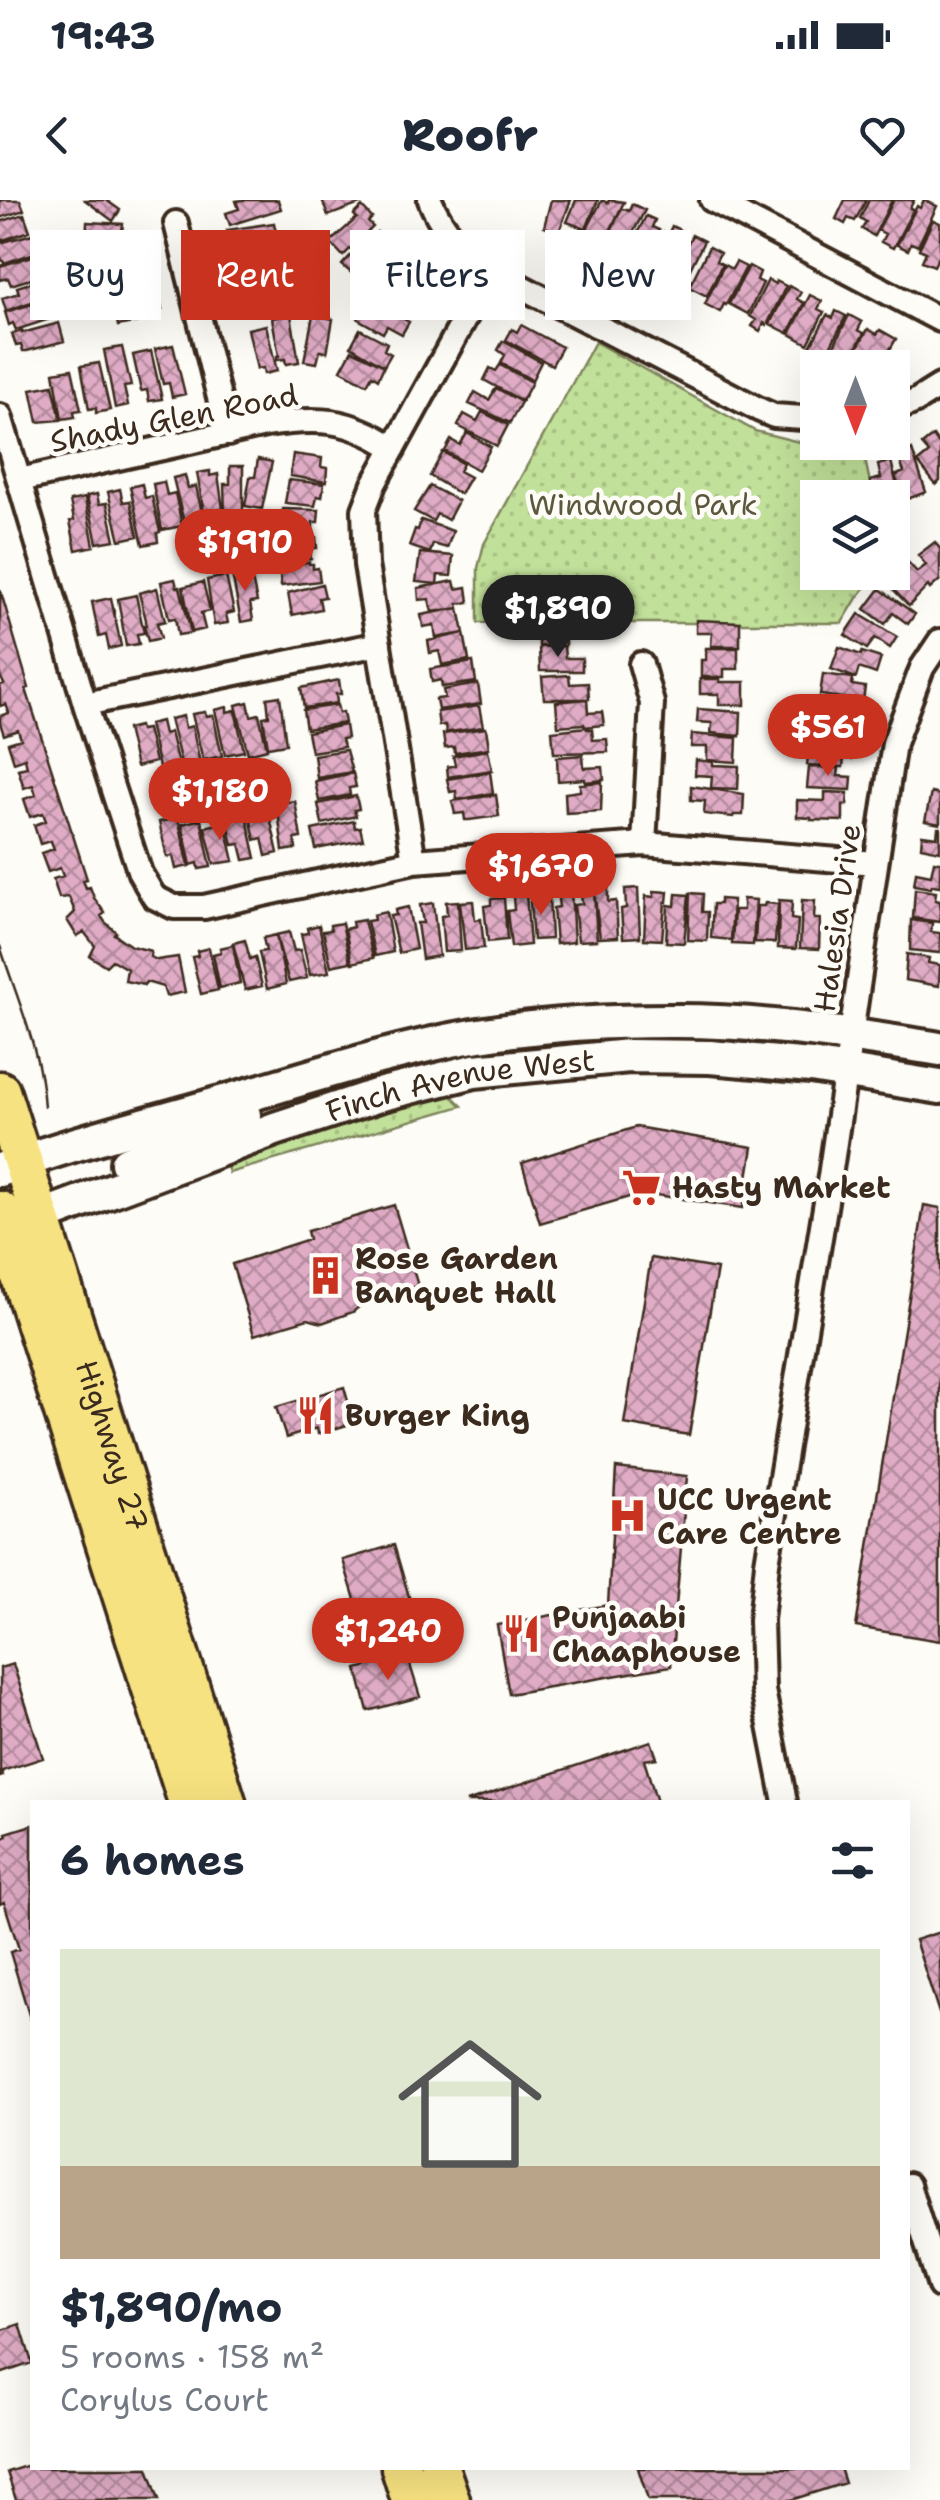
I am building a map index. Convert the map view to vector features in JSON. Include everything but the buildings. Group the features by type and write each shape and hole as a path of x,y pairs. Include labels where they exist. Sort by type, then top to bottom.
{"main road":[{"name":"Finch Avenue West","path":"12,1166 343,1068 473,1036 566,1025 670,1021 761,1024 940,1049"},
{"path":"473,1036 474,1071"},
{"name":"Finch Avenue West","path":"14,1218 275,1128 382,1094 474,1071 629,1056 744,1060 940,1087"},
{"name":"Finch Avenue West","path":"14,1218 276,1102 343,1068"},
{"name":"Highway 27","path":"0,1090 12,1166 14,1218 187,1800"},
{"name":"Highway 27","path":"14,1218 225,1800"},
{"path":"402,2470 411,2500"},
{"path":"440,2470 450,2500"}],"street":[{"path":"430,200 447,230"},
{"path":"712,200 940,320"},
{"path":"176,223 228,434"},
{"path":"525,289 760,410 774,416 800,418"},
{"path":"414,861 366,565 364,510 374,484 464,320"},
{"path":"910,404 940,386"},
{"path":"0,416 85,704 140,874 154,897 174,907 204,907 414,861 644,844 875,863"},
{"name":"Shady Glen Road","path":"20,480 300,420 327,420 363,429 394,448"},
{"name":"Halesia Drive","path":"785,1800 763,1690 762,1620 767,1563 894,743 922,668 940,640"},
{"path":"85,704 379,644"},
{"path":"641,664 652,703 644,844"},
{"path":"910,2192 940,2286"}],"green space":[{"name":"Windwood Park","path":"595,342 755,431 800,442 800,460 865,460 869,480 800,480 800,590 863,590 842,623 478,623 478,568 484,544"},
{"path":"441,1092 450,1094 462,1106 229,1173 225,1159"}],"tram line":[{"path":"0,946 33,1046 44,1107"}],"place":[{"name":"Hasty Market","path":"642,1187"},
{"name":"Rose Garden Banquet Hall","path":"325,1275"},
{"name":"Burger King","path":"315,1415"},
{"name":"UCC Urgent Care Centre","path":"627,1516"},
{"name":"Punjaabi Chaaphouse","path":"522,1634"}]}
